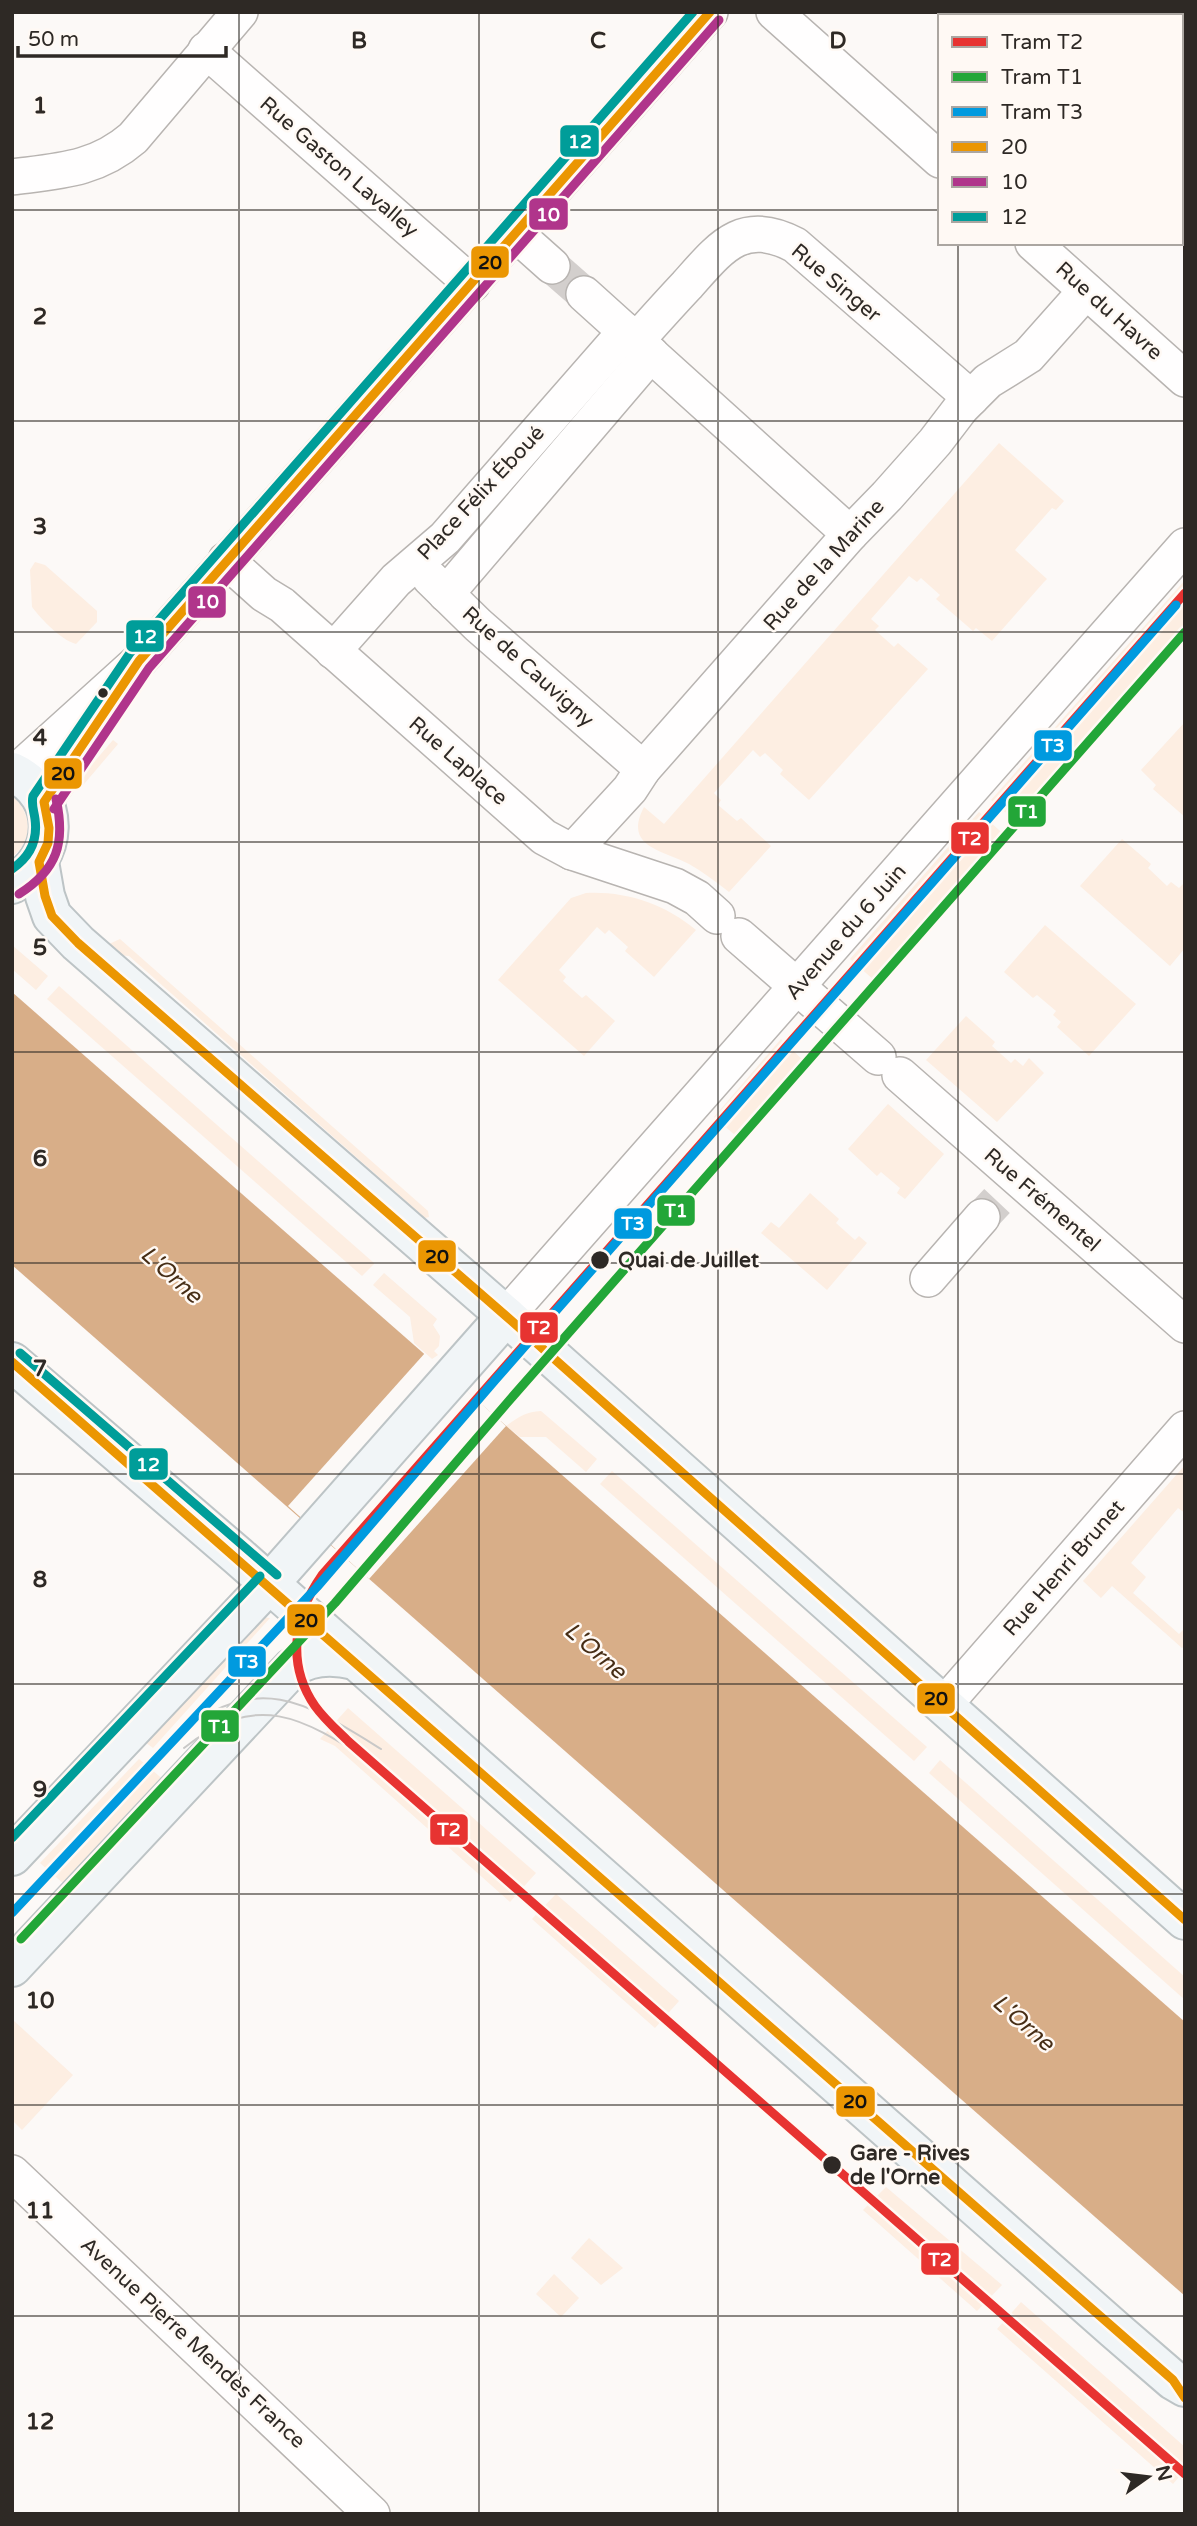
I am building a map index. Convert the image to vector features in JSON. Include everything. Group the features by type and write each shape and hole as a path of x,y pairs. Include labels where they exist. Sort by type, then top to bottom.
{"main road":[{"path":"13,773 32,785 44,803 50,828 48,843 25,873 45,896 52,916 78,943 506,1316 1185,1920"},
{"path":"12,1856 269,1584 506,1316"},
{"path":"12,1362 269,1584 1181,2388"},
{"path":"12,1967 292,1668 314,1658 355,1660"}],"street":[{"path":"12,177 82,167 120,148 132,138 240,12"},
{"path":"13,773 138,661 710,12"},
{"path":"774,12 938,158"},
{"name":"Rue Gaston Lavalley","path":"206,50 472,284"},
{"path":"515,233 552,267"},
{"name":"Rue Singer","path":"638,342 718,250 742,236 768,234 794,245 971,398"},
{"name":"Rue du Havre","path":"1035,245 1185,379"},
{"name":"Rue de la Marine","path":"572,852 971,398 988,381 1028,356 1086,291"},
{"path":"584,294 850,534"},
{"name":"Place Félix Éboué","path":"333,651 396,580 445,538 638,342"},
{"name":"Place Félix Éboué","path":"446,594 638,342"},
{"name":"Avenue du 6 Juin","path":"506,1316 1185,546"},
{"name":"Rue Laplace","path":"226,560 264,594 282,605 544,837 572,852 675,886 698,898 798,987"},
{"name":"Rue de Cauvigny","path":"415,564 643,769"},
{"path":"44,803 138,661"},
{"name":"Rue Frémentel","path":"798,987 889,1066 996,1197 1185,1325"},
{"path":"928,1279 996,1197"},
{"name":"Rue Henri Brunet","path":"943,1706 1185,1429"},
{"name":"Avenue Pierre Mendès France","path":"12,2173 372,2514"}],"shaded area":[{"path":"999,443 1064,501 1056,510 1052,508 1015,550 1047,579 992,641 976,628 973,631 936,599 940,595 921,578 917,582 909,576 871,619 879,626 875,630 894,647 898,643 928,669 809,800 780,774 783,770 765,753 760,757 753,750 714,793 721,800 718,805 737,821 741,818 771,846 729,892 689,864 648,845 638,831 644,807 664,824"},
{"path":"35,562 45,565 97,611 97,622 76,644 58,634 32,607 30,570"},
{"path":"1185,580 1185,635 1020,825 991,800"},
{"path":"1185,722 1185,817 1153,789 1156,785 1141,770"},
{"path":"113,740 118,744 79,790 82,776"},
{"path":"12,795 24,810 28,826 24,843 12,857"},
{"path":"979,812 1009,839 882,987 850,959"},
{"path":"1122,839 1151,864 1148,868 1167,886 1171,882 1179,888 1185,882 1185,948 1170,966 1080,886"},
{"path":"586,893 616,894 644,901 671,913 696,930 654,977 625,951 628,947 609,930 605,934 597,927 559,970 566,977 563,981 582,998 586,995 615,1021 584,1056 498,980 571,898"},
{"path":"1045,925 1136,1004 1089,1056 1057,1027 1061,1022 1053,1015 1056,1011 1037,995 1033,998 1004,972"},
{"path":"120,939 428,1211 429,1217 425,1218 129,956 117,955 109,944"},
{"path":"12,945 48,976 36,990 12,969"},
{"path":"59,986 374,1264 362,1276 47,999"},
{"path":"966,1016 995,1042 992,1046 1011,1063 1015,1059 1023,1066 1029,1058 1044,1073 997,1122 926,1060"},
{"path":"781,1039 809,1066 743,1142 714,1117"},
{"path":"888,1104 944,1154 905,1199 897,1193 900,1188 881,1172 877,1176 848,1149"},
{"path":"810,1193 839,1219 836,1223 855,1240 859,1236 867,1243 827,1290 761,1233 771,1222 779,1228"},
{"path":"384,1273 437,1319 433,1325 440,1336 439,1346 434,1351 438,1355 432,1359 414,1343 410,1317 373,1285"},
{"path":"541,1411 597,1459 586,1472 546,1437 520,1437 506,1426 531,1412"},
{"path":"1185,1465 1185,1513 1178,1508 1131,1563 1146,1577 1133,1593 1179,1634 1185,1628 1185,1646 1182,1648 1112,1586 1101,1598 1083,1581"},
{"path":"612,1471 927,1747 914,1761 600,1484"},
{"path":"261,1617 270,1618 153,1748 142,1740"},
{"path":"348,1708 536,1873 510,1902 335,1746 320,1739"},
{"path":"139,1759 172,1787 73,1892 40,1863"},
{"path":"940,1760 1185,1977 1185,2000 929,1773"},
{"path":"556,1894 679,2001 655,2028 532,1919"},
{"path":"13,2020 73,2075 22,2130 12,2120"},
{"path":"886,2187 1002,2285 977,2311 863,2210"},
{"path":"589,2238 623,2268 601,2285 571,2258"},
{"path":"554,2274 579,2298 561,2317 536,2294"},
{"path":"1021,2302 1185,2447 1185,2482 1179,2477 1173,2484 997,2329"}],"water":[{"name":"L'Orne","path":"12,992 1185,2022 1185,2296 12,1265"}],"pier":[{"path":"425,1353 506,1426 369,1579 288,1506"}],"tunnel":[{"path":"552,266 584,294"},
{"path":"982,1217 997,1201"}],"tram line":[{"name":"T2","path":"1185,593 322,1575 305,1606 297,1640 297,1657 306,1690 327,1721 349,1742 1185,2474"},
{"name":"T3","path":"12,1913 317,1587 496,1379 1176,605"},
{"name":"T1","path":"21,1939 335,1603 514,1395 1185,632"},
{"path":"181,1731 209,1713 235,1702 259,1698 282,1700 329,1718 381,1749"},
{"path":"184,1748 210,1730 234,1719 257,1715 279,1716 323,1733 371,1762"}],"transit line":[{"name":"12","path":"12,869 28,854 34,841 36,827 33,796 130,653 693,12"},
{"name":"20","path":"710,12 139,661 44,802 49,828 48,843 39,862 45,896 52,916 78,943 506,1316 1185,1920"},
{"name":"10","path":"54,809 149,668 719,20"},
{"name":"10","path":"19,894 42,875 56,854 60,829 56,799"},
{"name":"12","path":"20,1353 277,1575"},
{"name":"20","path":"12,1362 1173,2380 1185,2398"},
{"name":"12","path":"12,1838 260,1576"}],"place":[{"name":"Quai de Juillet","path":"600,1260"},
{"name":"Gare - Rives de l'Orne","path":"832,2165"}]}
